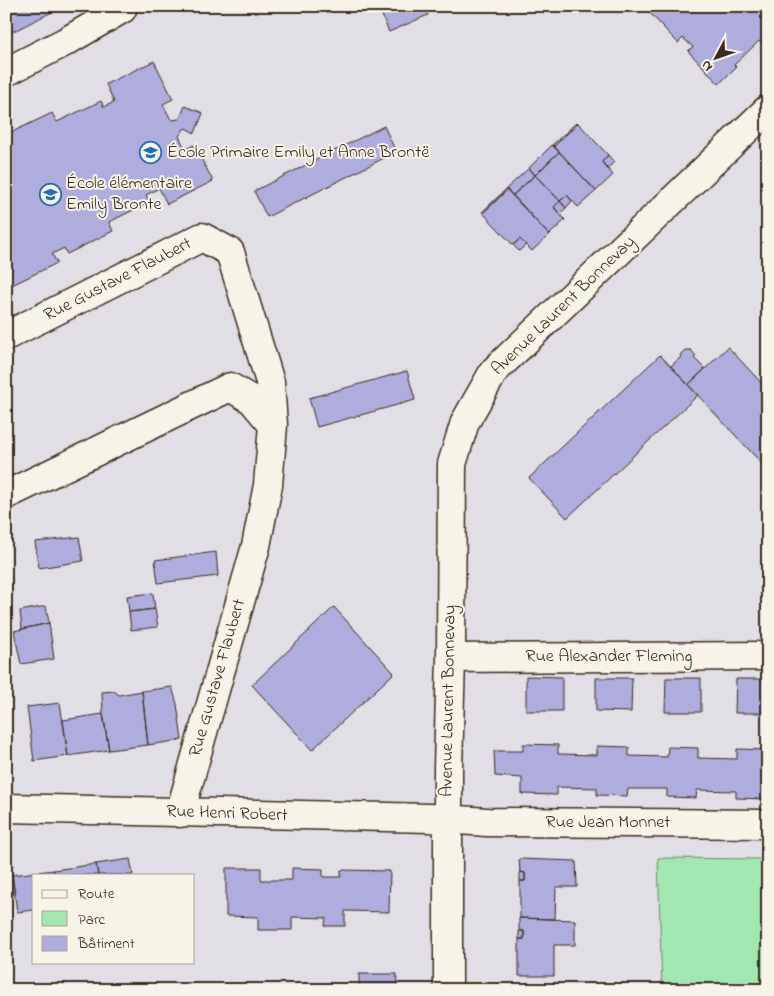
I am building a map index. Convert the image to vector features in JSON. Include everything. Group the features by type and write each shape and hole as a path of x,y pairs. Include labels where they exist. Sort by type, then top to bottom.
{"street":[{"path":"6,72 65,42 122,9 123,6"},
{"name":"Avenue Laurent Bonnevay","path":"448,990 447,819 451,658 452,464 464,422 494,372 768,109"},
{"name":"Rue Gustave Flaubert","path":"6,336 202,238 230,252 270,382 273,425 268,485 256,546 180,813"},
{"path":"6,495 230,387 252,400 273,425"},
{"name":"Rue Alexander Fleming","path":"451,658 768,656"},
{"name":"Rue Henri Robert","path":"6,808 447,819"},
{"name":"Rue Jean Monnet","path":"447,819 487,822 768,824"}],"green space":[{"path":"658,858 768,859 768,990 662,990"}],"building":[{"path":"6,6 64,6 6,35"},
{"path":"378,6 424,6 428,15 389,32"},
{"path":"653,6 768,6 768,39 762,44 759,41 734,65 736,67 719,84 688,51 693,47 683,38 678,43 648,11"},
{"path":"154,61 173,99 163,104 170,118 172,120 179,119 185,106 203,113 195,133 185,128 179,136 185,149 194,145 213,181 167,204 159,188 146,195 150,202 109,222 113,231 67,254 64,248 52,254 57,263 6,288 6,135 52,113 57,122 101,101 104,107 114,102 106,84"},
{"path":"577,122 554,146 552,145"},
{"path":"578,123 608,155 602,162 613,175 596,191 554,146"},
{"path":"384,126 396,152 267,217 254,191"},
{"path":"552,145 559,152 535,175 529,168"},
{"path":"559,152 596,191 578,207 567,195 560,201 535,175"},
{"path":"608,155 614,162 607,169 602,162"},
{"path":"529,168 535,175 513,195 506,189"},
{"path":"535,175 560,201 554,207 565,220 549,235 513,195"},
{"path":"506,189 507,190 482,212"},
{"path":"507,190 549,235 532,251 520,239 513,245 483,213"},
{"path":"567,195 572,201 566,208 560,201"},
{"path":"560,201 566,208 559,214 554,207"},
{"path":"520,239 526,245 519,251 513,245"},
{"path":"728,347 768,390 768,470 688,385"},
{"path":"685,350 691,350 696,356 694,358 705,369 688,385 671,366 681,357 680,355"},
{"path":"660,355 698,395 567,518 529,478"},
{"path":"407,371 415,400 317,427 309,398"},
{"path":"79,537 83,561 39,568 35,542"},
{"path":"216,552 218,576 158,583 155,560"},
{"path":"153,593 155,609 129,612 127,596"},
{"path":"46,606 49,623 22,629 20,611"},
{"path":"334,607 394,673 312,750 252,685"},
{"path":"155,609 158,627 131,630 129,612"},
{"path":"49,623 54,659 21,664 14,631"},
{"path":"526,676 562,677 562,711 526,711"},
{"path":"596,678 632,678 631,712 596,711"},
{"path":"666,678 701,678 701,712 665,712"},
{"path":"736,679 768,679 768,713 735,713"},
{"path":"172,687 177,704 182,740 148,745 142,691"},
{"path":"114,691 119,695 142,691 148,745 109,750 103,714 102,692"},
{"path":"60,703 68,756 34,761 27,707"},
{"path":"103,714 109,750 68,756 63,720"},
{"path":"523,744 558,745 558,754 597,755 597,746 629,747 629,756 667,757 668,747 698,748 698,758 737,759 737,749 768,750 766,799 736,798 736,791 697,790 696,798 667,797 667,789 628,789 627,796 597,795 597,788 557,787 557,795 522,794 522,778 495,776 494,751 523,751"},
{"path":"9,856 15,894 6,895 6,857"},
{"path":"130,859 133,874 98,874 96,864"},
{"path":"519,859 576,861 577,887 556,887 555,919 520,918 520,881 525,881 525,873 520,872"},
{"path":"96,864 98,874 54,874 54,870"},
{"path":"226,868 261,868 261,880 292,880 292,868 323,869 323,877 341,877 341,870 390,871 389,912 345,911 345,926 325,926 326,918 292,917 292,930 258,930 258,917 226,916"},
{"path":"54,870 54,874 32,874 32,910 17,912 12,875"},
{"path":"520,872 525,873 525,881 520,881"},
{"path":"519,918 575,920 575,945 554,945 554,976 519,976 519,939 524,939 524,931 519,931"},
{"path":"519,931 524,931 524,939 519,939"},
{"path":"359,974 397,974 396,990 359,990"}],"place":[{"name":"École Primaire Emily et Anne Brontë","path":"151,153"},
{"name":"École élémentaire Emily Bronte","path":"50,194"}]}
